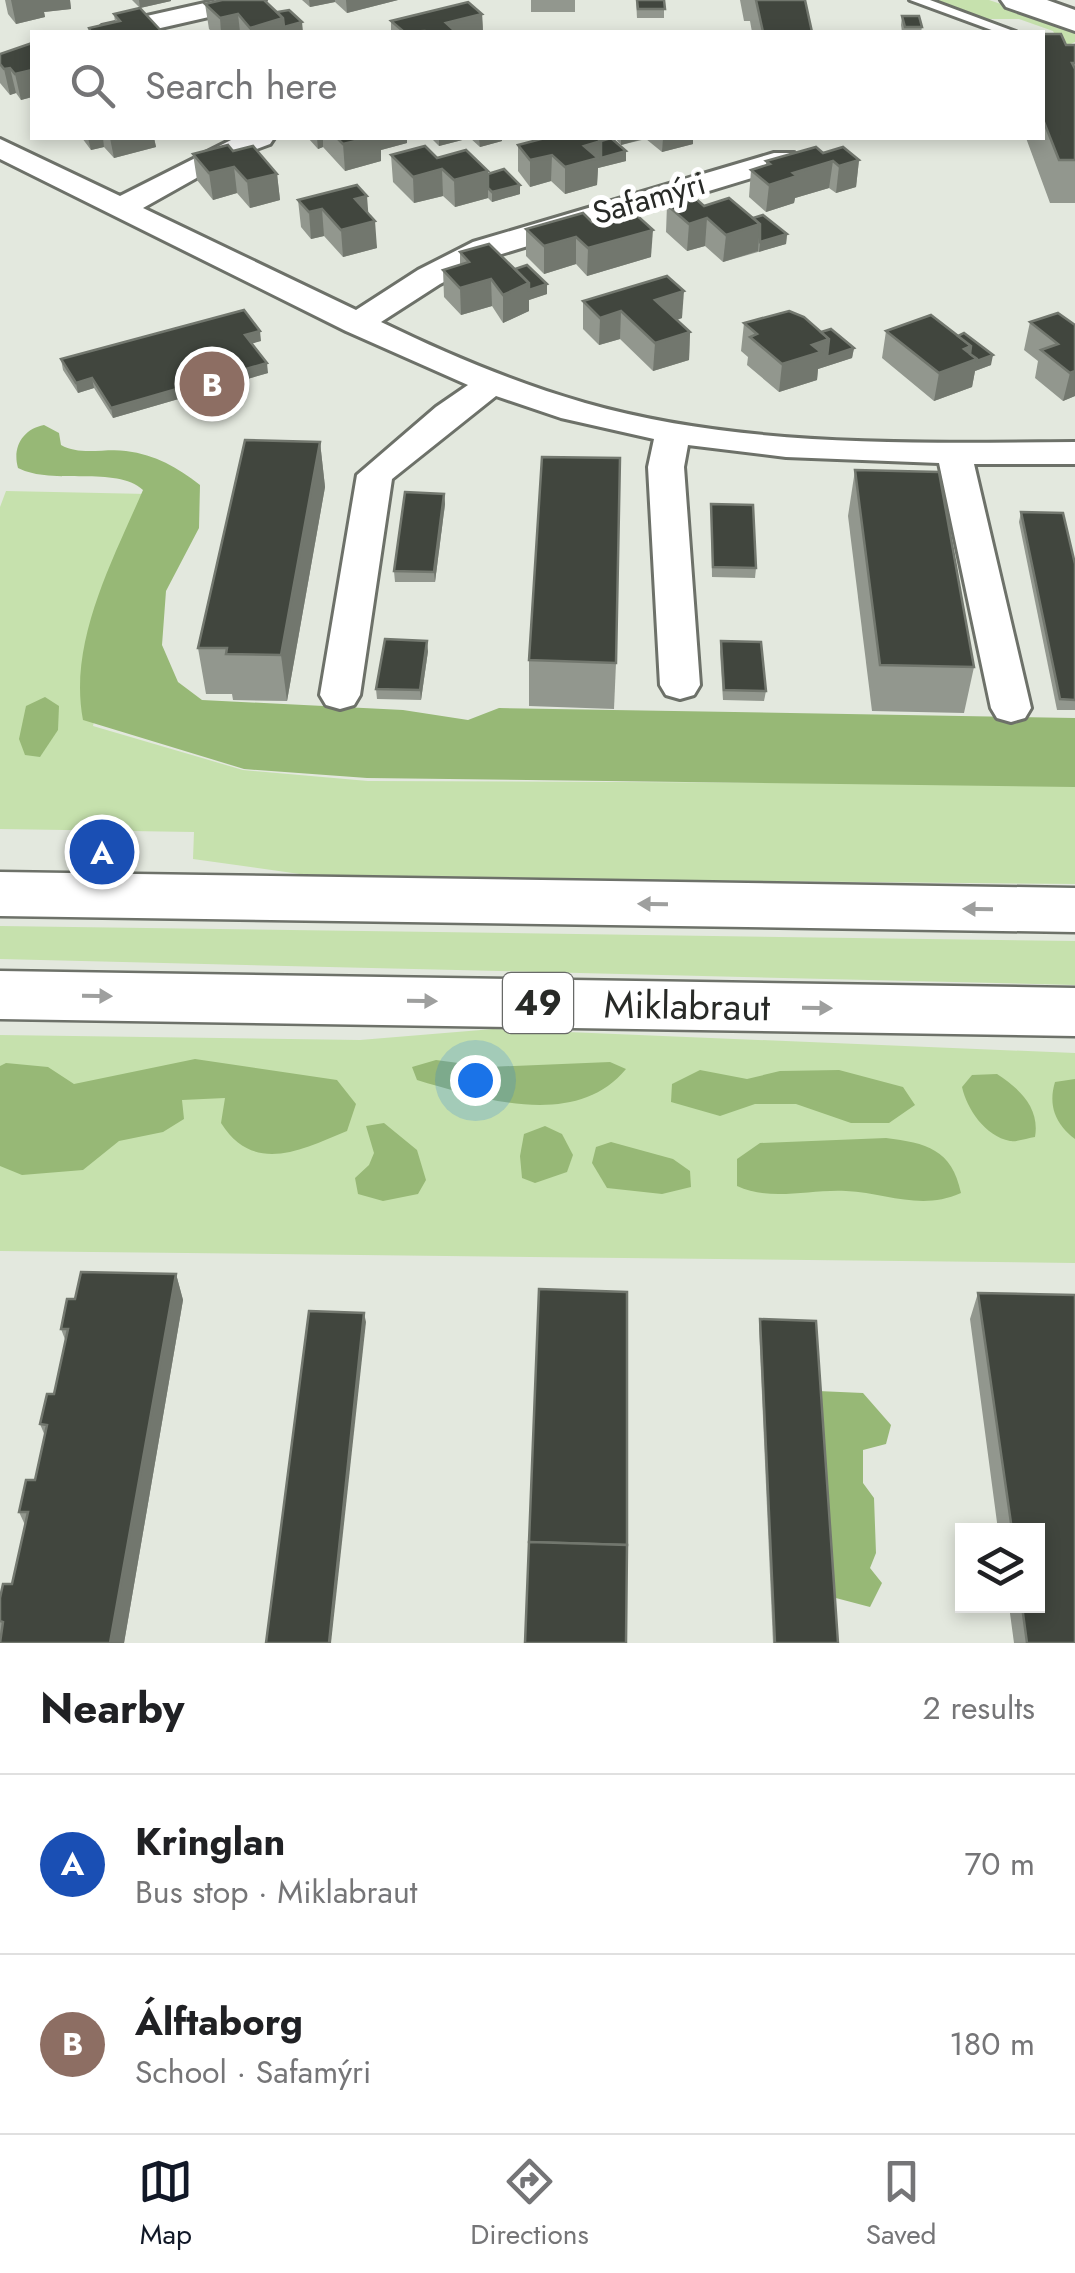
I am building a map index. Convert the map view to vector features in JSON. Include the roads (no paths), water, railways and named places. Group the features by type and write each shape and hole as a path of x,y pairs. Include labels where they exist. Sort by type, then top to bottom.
{"highway":[{"path":"0,864 131,868 198,878 284,898"},
{"path":"0,894 1075,910"},
{"name":"Miklabraut","path":"0,994 1075,1012"}],"street":[{"path":"120,30 252,0"},
{"path":"1019,0 1075,6"},
{"path":"1019,0 1075,22"},
{"path":"120,208 222,152 255,140"},
{"path":"0,148 357,324 492,384 558,406 673,432 785,446 954,454 1075,453"},
{"name":"Safamýri","path":"357,324 429,277 484,248 784,159"},
{"path":"340,694 375,475 448,414 492,384"},
{"path":"673,432 666,467 680,685"},
{"path":"954,454 1011,708"}],"lane":[{"path":"917,0 1003,30"}],"place":[{"name":"Álftaborg","path":"212,384"},
{"name":"Kringlan","path":"102,852"}]}
